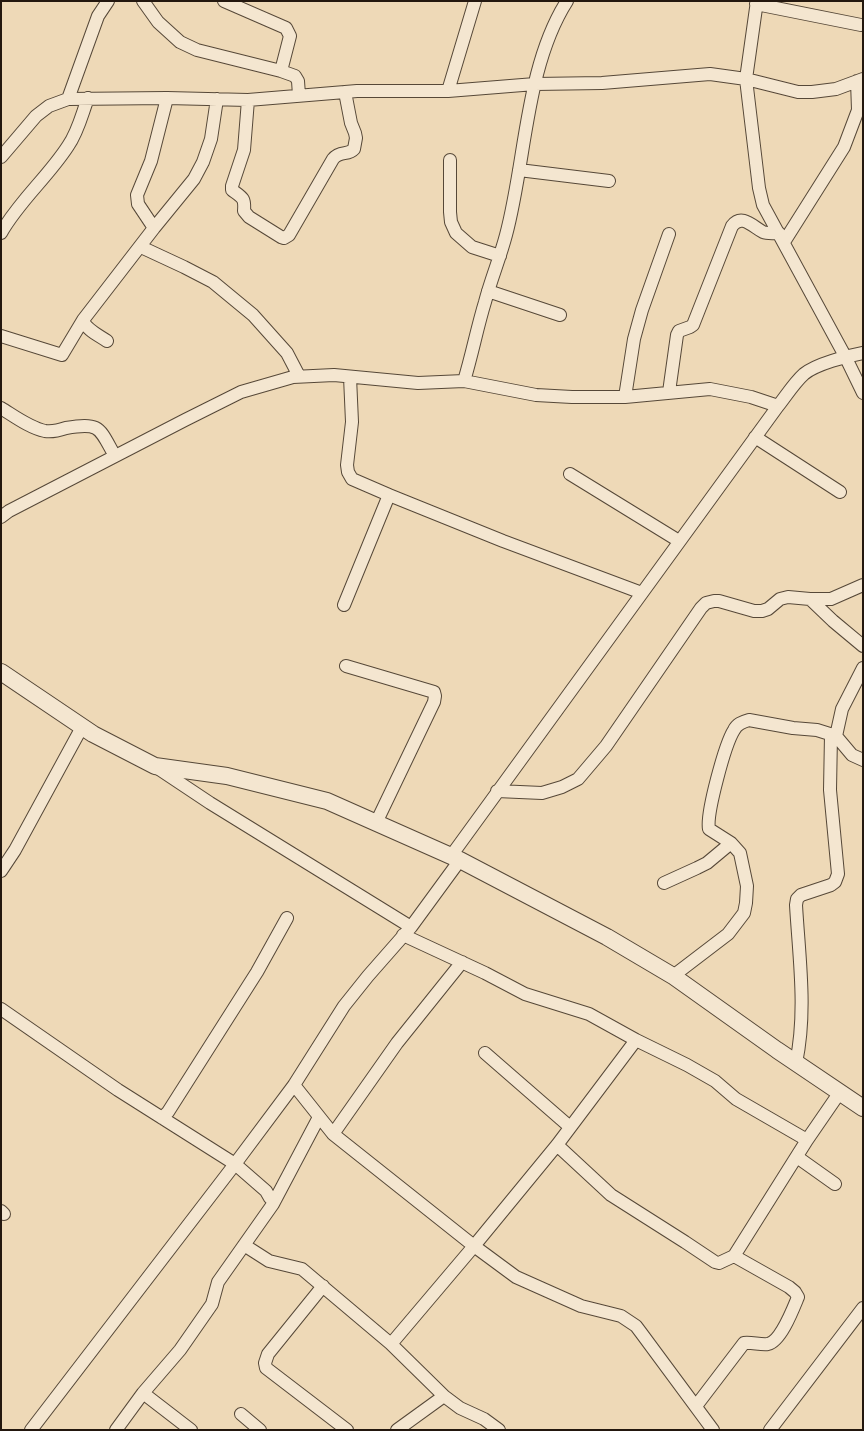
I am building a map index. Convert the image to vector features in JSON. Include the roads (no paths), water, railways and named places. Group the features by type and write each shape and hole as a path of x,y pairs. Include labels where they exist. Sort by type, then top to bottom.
{"street":[{"path":"144,1 158,22 180,42 197,50 281,71 295,76 298,81 299,95"},
{"path":"224,1 286,28 290,36 281,71"},
{"path":"448,91 475,1"},
{"path":"464,381 488,291 506,235 535,84 548,40 559,13 567,1"},
{"path":"68,99 98,16 107,2"},
{"path":"861,25 756,2 746,79 759,188 763,205 776,235 845,356 863,393"},
{"path":"2,156 36,116 48,106 68,99 167,98 248,100 345,92 448,91 535,84 602,83 710,74 746,79 798,92 812,92 836,89 860,80 858,110 844,147 822,180 776,235"},
{"path":"248,100 244,150 232,190 244,199 244,211 249,217 284,238 289,235 336,154 352,152 354,149 356,138 351,123 345,92"},
{"path":"1,233 10,216 69,145 78,126 88,98"},
{"path":"154,228 138,204 137,195 151,161 167,98"},
{"path":"1,336 62,355 83,320 194,179 203,162 211,139 217,99"},
{"path":"450,160 450,212 451,222 456,232 472,247 500,256"},
{"path":"519,170 609,181"},
{"path":"669,392 677,335 679,331 693,325 732,226 741,220 747,221 762,231 776,235"},
{"path":"625,397 634,339 642,310 669,234"},
{"path":"140,247 213,282 247,311 287,353 299,376"},
{"path":"488,291 560,315"},
{"path":"83,320 86,327 107,341"},
{"path":"31,1430 294,1085 344,1006 407,931 498,791 778,406 805,374 845,356 863,353"},
{"path":"4,510 241,392 299,376 334,375 418,383 464,381 536,395 625,397 669,392 716,390 751,396 778,406"},
{"path":"350,377 352,422 347,465 348,472 352,479 503,541 642,593"},
{"path":"1,408 36,428 46,431 82,425 94,426 101,431 115,456"},
{"path":"755,437 840,492"},
{"path":"570,474 680,541"},
{"path":"344,605 388,495"},
{"path":"498,791 542,793 562,788 578,779 606,746 687,628 706,604 719,601 754,611 762,611 768,609 780,599 788,597 832,599 863,585"},
{"path":"810,599 863,646"},
{"path":"346,666 434,692 435,696 434,702 376,823"},
{"path":"796,1063 800,1044 802,1000 796,905 797,899 801,895 831,885 835,882 838,874 830,790 833,736 842,709 863,668"},
{"path":"1,672 93,734 155,766 227,776 327,801 455,858 607,937 673,976 796,1063 863,1108"},
{"path":"673,976 728,934 744,913 747,886 740,853 732,843 709,829 708,823 712,796 734,729 741,722 749,720 793,728 817,730 833,736 852,755 863,760"},
{"path":"1,871 82,727"},
{"path":"150,763 407,931 462,962 485,972 525,994 589,1014 636,1040 687,1065 715,1081 736,1099 807,1140"},
{"path":"664,883 697,868 732,843"},
{"path":"162,1118 168,1112 258,972 287,918"},
{"path":"333,1134 397,1043 462,962"},
{"path":"1,1009 118,1090 235,1164 266,1191 270,1198"},
{"path":"391,1344 557,1145 636,1040"},
{"path":"485,1053 570,1127"},
{"path":"294,1085 333,1134 509,1272 523,1281 581,1306 621,1316 629,1320 636,1326 713,1430"},
{"path":"557,1145 611,1195 719,1264 734,1256 807,1140 840,1092"},
{"path":"116,1430 143,1393 180,1350 212,1304 218,1282 273,1204 319,1117"},
{"path":"797,1157 835,1184"},
{"path":"244,1246 269,1261 302,1269 391,1344 444,1396 460,1408 484,1419 499,1430"},
{"path":"696,1406 744,1343 767,1344 773,1342 785,1326 798,1297 789,1287 734,1256"},
{"path":"323,1286 268,1354 265,1363 266,1368 347,1430"},
{"path":"770,1430 863,1308"},
{"path":"143,1393 191,1430"},
{"path":"397,1430 444,1396"},
{"path":"241,1414 260,1430"}]}
